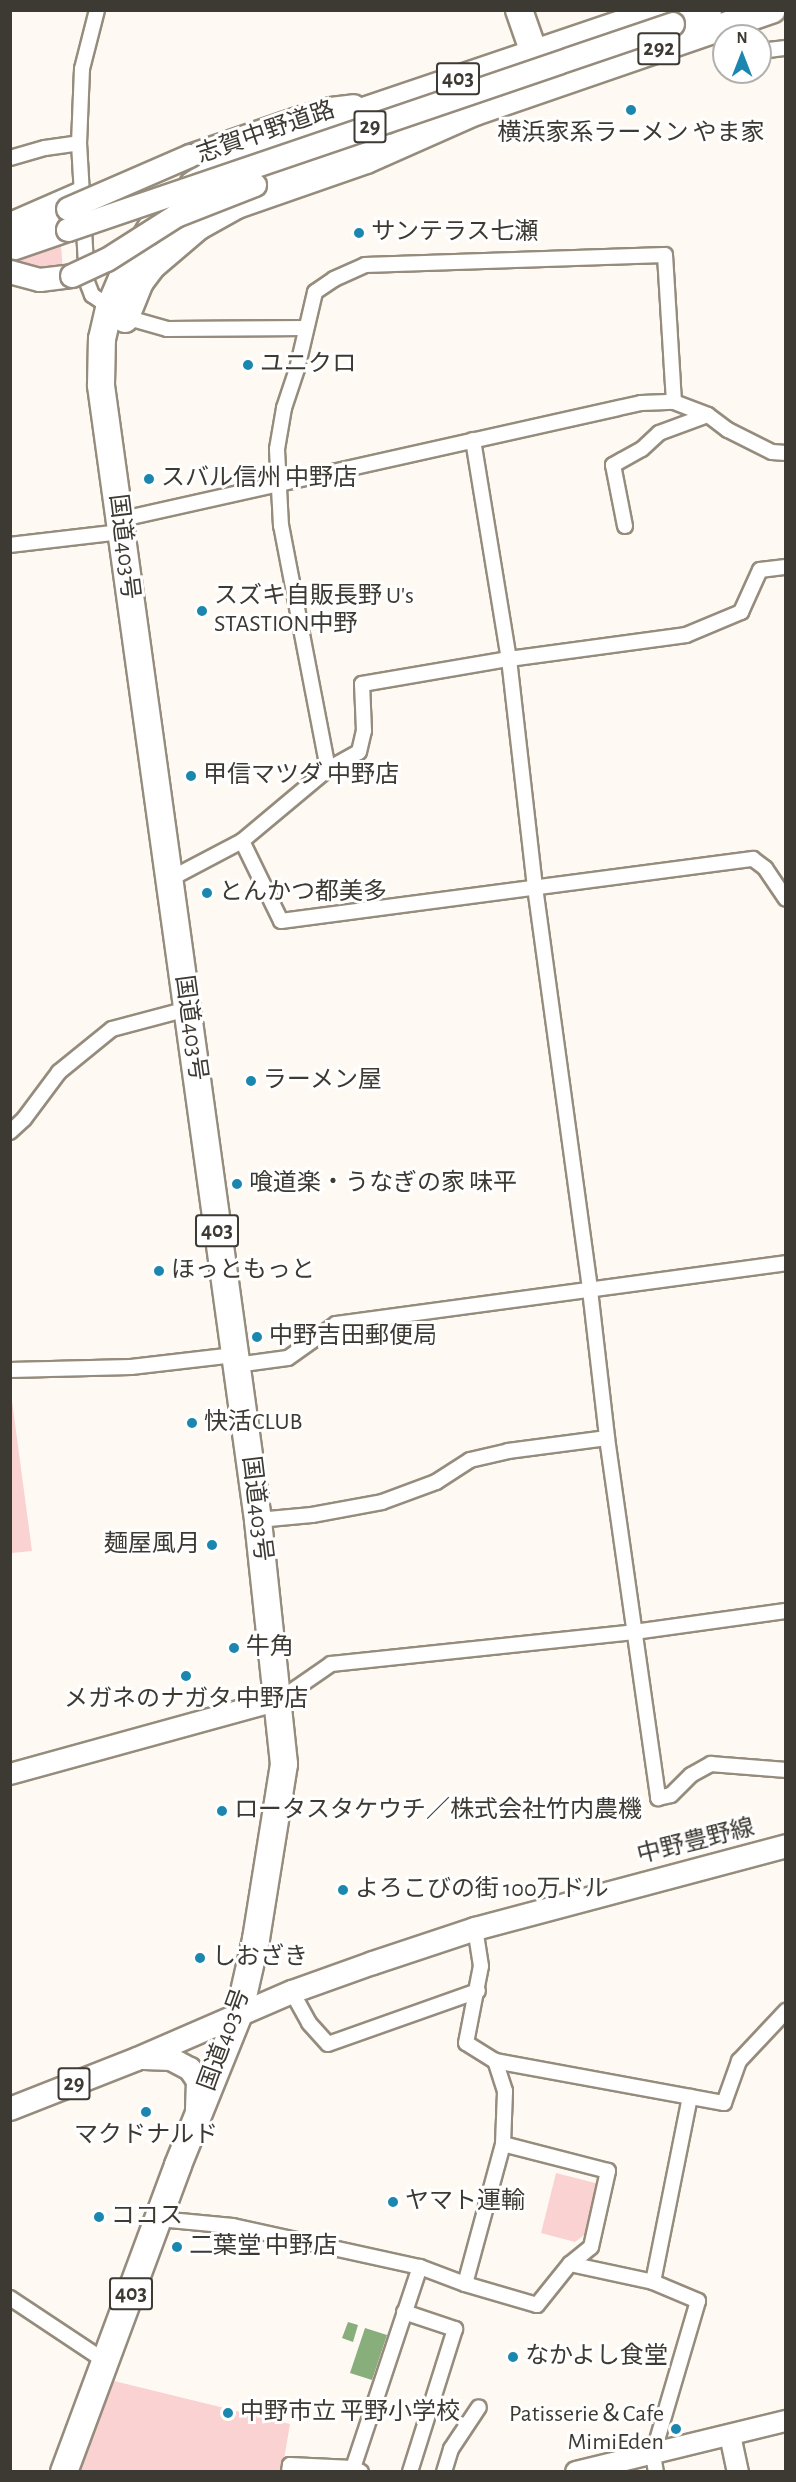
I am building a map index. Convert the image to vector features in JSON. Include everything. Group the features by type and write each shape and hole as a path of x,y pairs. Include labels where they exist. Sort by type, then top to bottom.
{"highway":[{"path":"519,10 546,87"},
{"name":"292","path":"546,87 772,10"},
{"name":"292","path":"535,54 667,17"},
{"name":"国道403号","path":"117,313 134,254 168,208 191,186 236,158 266,144 381,104 535,54"},
{"name":"国道403号","path":"64,2472 197,2116 239,2014 278,1815 284,1764 279,1700 258,1520 119,526 100,371 102,339 117,313 153,265 195,229 237,205 366,160 475,112 546,87"},
{"path":"168,208 184,223 195,229"}],"main road":[{"name":"志賀中野道路","path":"10,250 68,219 667,17 710,10"},
{"name":"29","path":"10,237 68,219 190,156 331,109 381,104"},
{"name":"29","path":"10,272 40,280 72,276 107,260 176,216 255,185 442,120 475,112"},
{"name":"中野豊野線","path":"10,2109 137,2059 292,1992 475,1929 786,1846"},
{"path":"137,2059 160,2057 171,2059 190,2069 198,2081 197,2116"}],"street":[{"path":"97,10 82,69 79,143 87,282 92,295 117,313 167,329 306,328"},
{"path":"10,158 45,148 79,143"},
{"path":"10,220 81,189"},
{"path":"328,769 281,526 277,449 284,408 297,369 315,292 334,279 365,266 665,255 674,402"},
{"path":"10,545 119,526 280,484 641,403 674,402 708,415 728,430 763,448 786,453"},
{"path":"625,526 613,465 642,449 659,433 708,415"},
{"path":"473,440 508,659 535,887 590,1290 607,1438 657,1798 671,1795 691,1775 711,1764 786,1770"},
{"path":"168,880 242,841 328,769 359,752 363,731 362,684 508,659 686,635 741,612 760,570 786,567"},
{"path":"242,841 281,921 753,859 765,868 786,899"},
{"path":"10,1132 24,1119 59,1071 112,1029 187,1009"},
{"path":"10,1370 131,1367 288,1358 336,1324 786,1263"},
{"path":"258,1520 312,1515 382,1502 436,1482 470,1461 508,1451 607,1438"},
{"path":"10,1774 279,1700 331,1664 634,1632 786,1611"},
{"path":"475,1929 481,1966 478,1991 466,2043 495,2061 724,2103 739,2061 786,2012"},
{"path":"292,1992 309,2023 328,2044 478,1991"},
{"path":"465,2284 503,2144 505,2091 495,2061"},
{"path":"653,2282 690,2097"},
{"path":"159,2219 233,2226 420,2267 465,2284 537,2306 570,2264 591,2247 608,2171 503,2144"},
{"path":"570,2264 653,2282 698,2301 655,2463"},
{"path":"289,2472 290,2465 357,2470 404,2312 420,2267"},
{"path":"10,2298 105,2361"},
{"path":"404,2312 455,2329 410,2472"},
{"path":"444,2472 451,2449 479,2407"},
{"path":"576,2472 655,2463 730,2435 786,2421"},
{"path":"730,2435 738,2472"}],"shaded area":[{"path":"61,245 63,271 53,273 11,263 11,258"},
{"path":"10,1386 32,1551 12,1553 10,1545"},
{"path":"556,2173 599,2184 587,2233 575,2242 541,2233"},
{"path":"348,2322 358,2325 353,2342 342,2338"},
{"path":"365,2328 387,2335 372,2380 350,2373"},
{"path":"106,2379 290,2424 282,2471 73,2472"}],"place":[{"name":"横浜家系ラーメン やま家","path":"631,110"},
{"name":"サンテラス七瀬","path":"359,233"},
{"name":"ユニクロ","path":"248,365"},
{"name":"スバル信州 中野店","path":"149,479"},
{"name":"スズキ自販長野 U's STASTION中野","path":"202,611"},
{"name":"甲信マツダ 中野店","path":"191,776"},
{"name":"とんかつ都美多","path":"207,893"},
{"name":"ラーメン屋","path":"251,1081"},
{"name":"喰道楽・うなぎの家 味平","path":"237,1184"},
{"name":"ほっともっと","path":"159,1271"},
{"name":"中野吉田郵便局","path":"257,1337"},
{"name":"快活CLUB","path":"192,1423"},
{"name":"麺屋風月","path":"212,1545"},
{"name":"牛角","path":"234,1648"},
{"name":"メガネのナガタ 中野店","path":"186,1676"},
{"name":"ロータスタケウチ／株式会社竹内農機","path":"222,1811"},
{"name":"よろこびの街 100万ドル","path":"343,1890"},
{"name":"しおざき","path":"200,1958"},
{"name":"マクドナルド","path":"146,2112"},
{"name":"ヤマト運輸","path":"393,2202"},
{"name":"ココス","path":"99,2217"},
{"name":"二葉堂 中野店","path":"177,2247"},
{"name":"なかよし食堂","path":"513,2357"},
{"name":"中野市立 平野小学校","path":"228,2413"},
{"name":"Patisserie＆Cafe MimiEden","path":"676,2429"}]}
